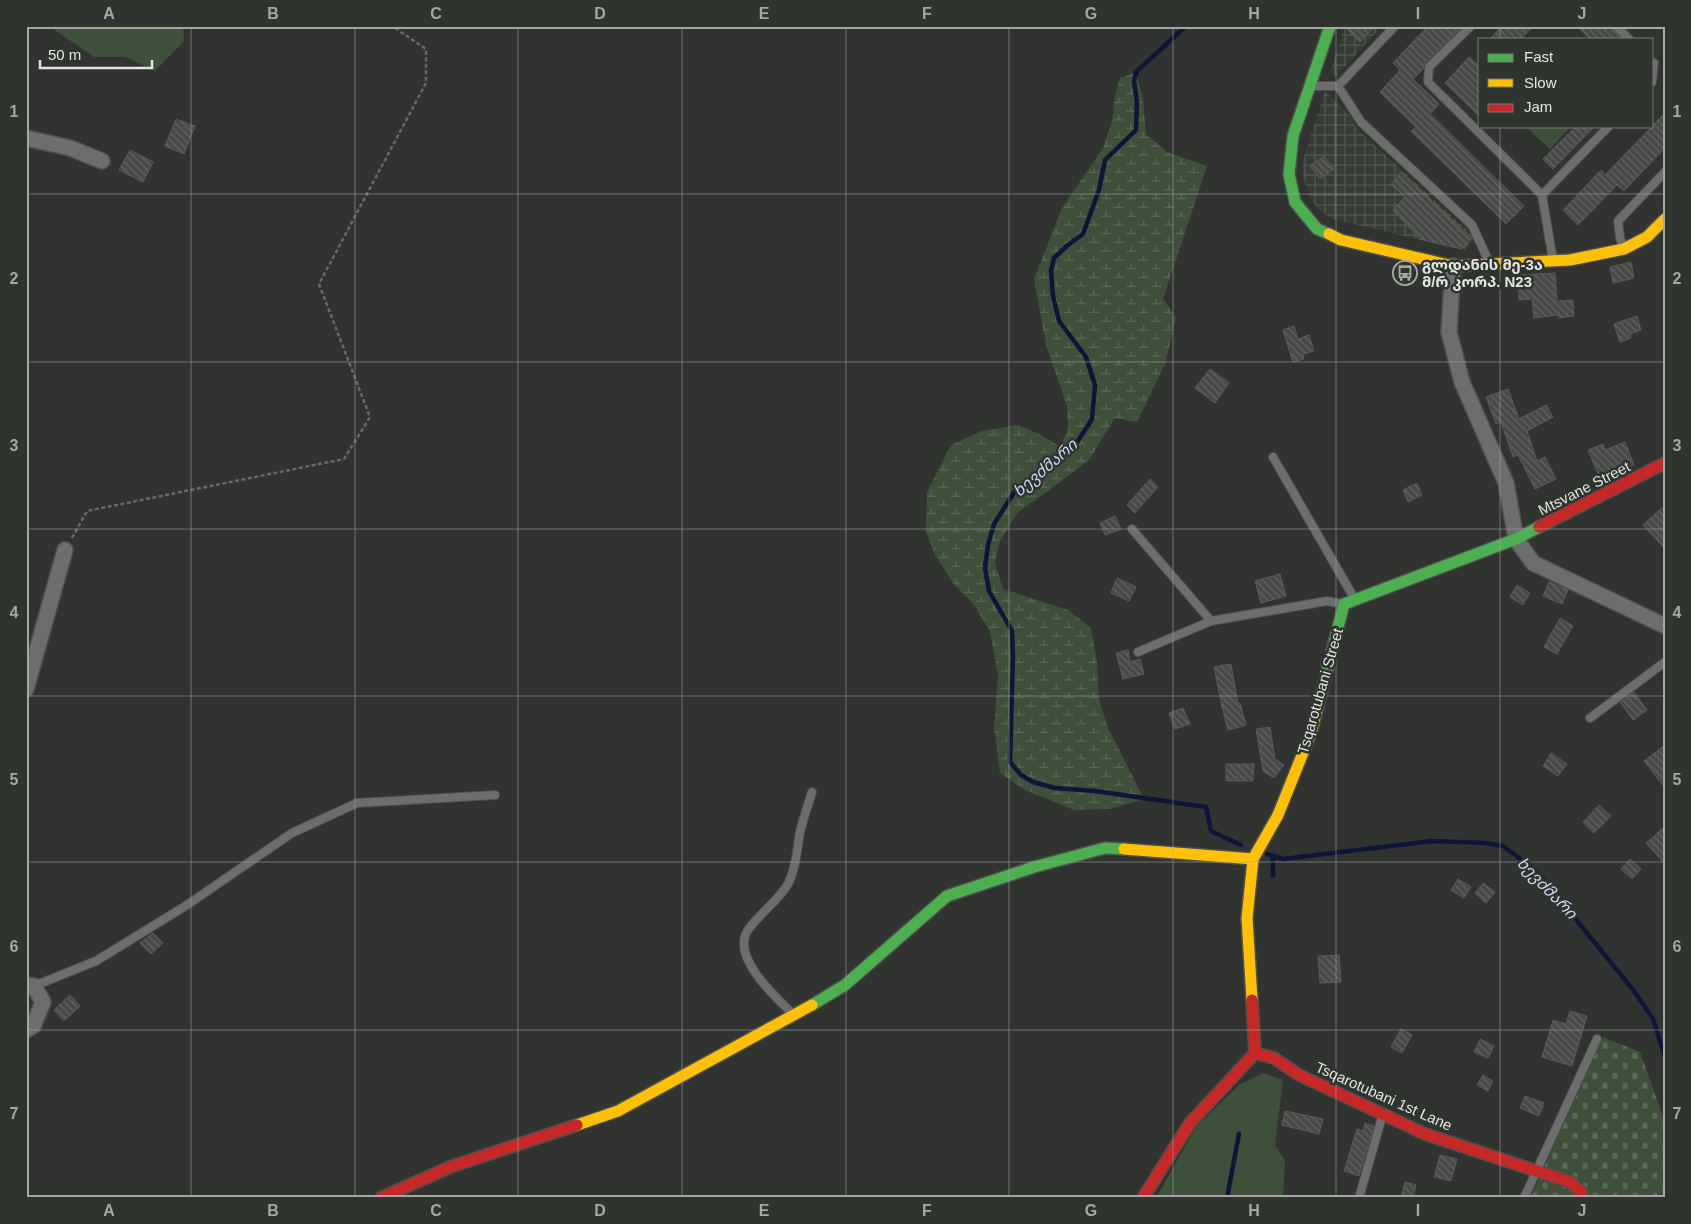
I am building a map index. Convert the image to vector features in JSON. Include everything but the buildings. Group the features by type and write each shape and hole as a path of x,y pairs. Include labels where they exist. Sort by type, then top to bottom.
{"street":[{"path":"1330,26 1293,136 1289,174 1295,202 1317,229 1341,240 1453,266 1570,260 1624,249 1647,238 1665,219"},
{"path":"26,138 70,148 102,161"},
{"path":"1453,266 1449,332 1462,382 1506,483 1516,539 1533,563 1665,626"},
{"name":"Mtsvane Street","path":"1516,539 1663,468"},
{"path":"1349,602 1516,539"},
{"path":"26,690 66,550"},
{"name":"Tsqarotubani Street","path":"1255,1054 1247,918 1253,859 1278,815 1311,733 1349,602"},
{"path":"381,1198 450,1167 618,1111 795,1016 845,985 947,896 1034,867 1105,848 1253,859"},
{"path":"26,1030 33,1026 43,1002 30,986"},
{"path":"1143,1198 1190,1123 1255,1054"},
{"name":"Tsqarotubani 1st Lane","path":"1255,1054 1274,1058 1299,1075 1425,1134 1570,1182 1584,1195"}],"lane":[{"path":"1309,86 1338,86 1395,26"},
{"path":"1471,26 1429,67 1428,82 1542,195 1554,261"},
{"path":"1616,26 1628,38"},
{"path":"1338,86 1361,122 1472,225 1490,264"},
{"path":"1542,195 1607,128"},
{"path":"1624,249 1620,238 1618,221 1665,172"},
{"path":"1273,457 1349,602"},
{"path":"1132,529 1212,621"},
{"path":"1138,652 1212,621 1327,601 1349,602"},
{"path":"1590,718 1665,662"},
{"path":"795,1016 767,989 751,966 744,946 746,932 787,885 794,870 800,831 812,792"},
{"path":"30,986 96,961 187,905 292,833 357,803 495,795"},
{"path":"1524,1198 1597,1039"},
{"path":"1359,1198 1382,1115"}],"path":[{"path":"66,550 87,511 344,458 370,417 318,284 426,83 426,49 395,28 398,26"}],"shaded area":[{"path":"1345,26 1382,26 1336,76 1330,72"},
{"path":"1325,91 1352,118 1356,128 1476,238 1464,250 1332,219 1318,209 1309,196 1303,176 1303,161"}],"green space":[{"path":"49,26 183,26 184,41 155,71 125,57 94,57"},
{"path":"1136,72 1143,100 1146,134 1167,152 1207,166 1163,299 1176,318 1165,364 1137,422 1115,418 1089,460 1018,512 1000,541 995,563 1003,589 1068,610 1091,628 1097,662 1099,700 1108,728 1144,799 1111,809 1074,810 1025,790 1000,773 994,727 998,676 990,632 975,606 953,583 935,555 926,531 927,492 951,445 982,431 1018,425 1037,433 1059,446 1068,431 1067,406 1046,345 1034,279 1062,208 1103,148 1112,121 1115,95 1120,78"},
{"path":"1527,128 1569,128 1550,149"},
{"path":"1603,1037 1640,1052 1665,1122 1665,1198 1530,1198"},
{"path":"1263,1073 1283,1080 1275,1145 1285,1161 1283,1198 1156,1198 1196,1127 1240,1084"}],"waterway":[{"name":"ხევძმარი","path":"1186,26 1136,72 1134,81 1137,102 1136,130 1105,160 1099,190 1083,234 1054,258 1051,271 1053,296 1059,321 1086,357 1095,385 1092,419 1078,441 1060,458 1039,477 1015,491 994,524 988,545 985,568 989,591 1012,631 1010,762 1021,775 1033,782 1055,788 1095,791 1206,807 1211,831 1241,845"},
{"name":"ხევძმარი","path":"1267,854 1283,859 1432,841 1485,843 1503,846 1530,866 1559,896 1634,991 1653,1019 1665,1057"},
{"path":"1273,856 1273,876"},
{"path":"1227,1198 1239,1134"}],"traffic: fast":[{"path":"1329,234 1317,229 1295,202 1289,174 1293,136 1330,26"},
{"path":"1319,702 1344,604 1516,539 1539,527"},
{"path":"812,1005 845,985 947,896 1034,867 1105,848 1124,849"}],"traffic: slow":[{"path":"1329,234 1341,240 1453,266 1570,260 1624,249 1647,237 1665,219"},
{"path":"1252,1000 1247,918 1253,859 1278,815 1311,733 1319,702"},
{"path":"1124,849 1253,859"},
{"path":"577,1125 618,1111 812,1005"}],"traffic: jam":[{"path":"1539,527 1665,463"},
{"path":"1143,1198 1190,1123 1255,1053 1252,1000"},
{"path":"1255,1053 1274,1058 1299,1075 1425,1134 1570,1182 1581,1192 1583,1198"},
{"path":"381,1198 450,1167 577,1125"}],"place":[{"name":"გლდანის მე-3ა მ/რ კორპ. N23","path":"1405,273"}]}
